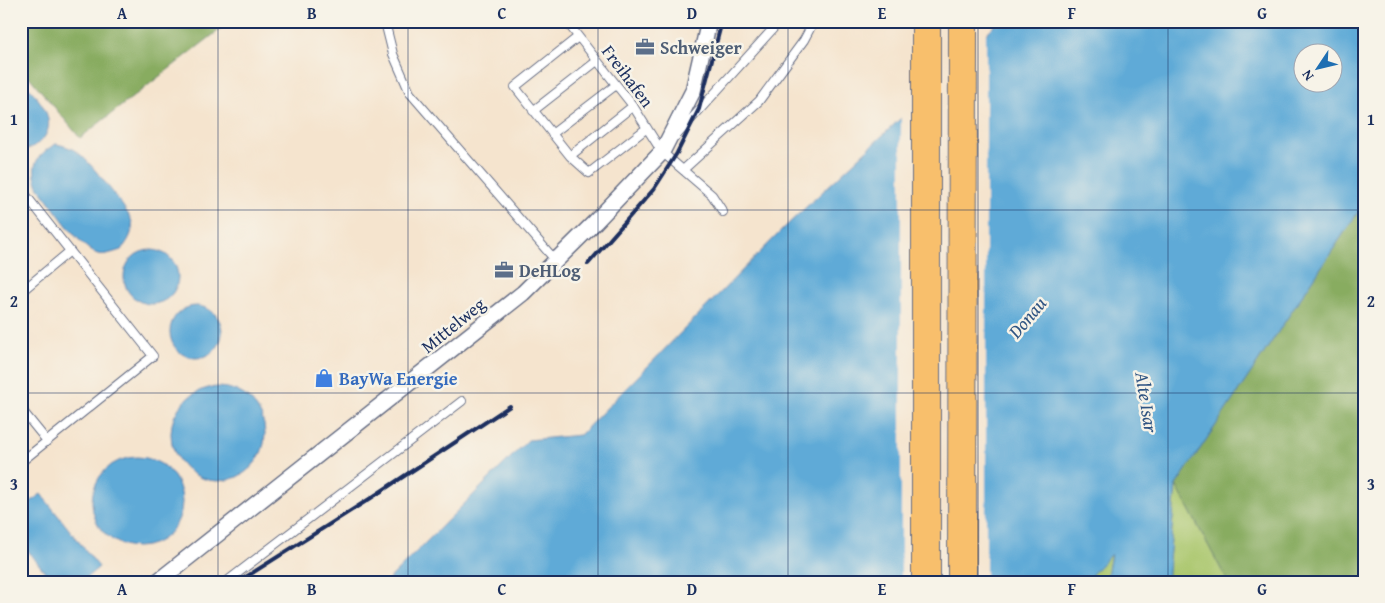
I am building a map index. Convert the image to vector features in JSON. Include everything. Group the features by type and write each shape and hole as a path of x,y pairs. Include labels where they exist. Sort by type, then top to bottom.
{"highway":[{"path":"926,21 926,582"},
{"path":"962,582 963,21"}],"street":[{"name":"Mittelweg","path":"157,582 456,347 523,293 556,261 662,152 693,91 709,21"}],"lane":[{"path":"392,21 386,26 393,54 410,93 556,261"},
{"name":"Freihafen","path":"566,21 633,106 662,152 712,195 723,212"},
{"path":"662,152 780,21"},
{"path":"683,170 759,101 804,40 814,21"},
{"path":"578,37 515,87 533,111 570,156 589,172 647,128"},
{"path":"533,111 597,61"},
{"path":"552,134 616,85"},
{"path":"570,156 633,106"},
{"path":"21,189 24,199 70,251 153,356 21,462"},
{"path":"21,292 70,251"},
{"path":"226,582 462,401"},
{"path":"21,409 47,441"}],"green space":[{"path":"21,21 231,21 80,138 21,67"},
{"path":"1364,203 1364,582 1228,582 1176,485"},
{"path":"1176,485 1228,582 1167,582"},
{"path":"1111,553 1106,582 1085,582"}],"water":[{"path":"999,21 1364,21 1364,203 1176,485 1167,582 1106,582 1111,554 1085,582 386,582 528,440 580,435 787,225 900,119"},
{"path":"21,79 44,107 49,124 47,132 38,144 21,150"},
{"path":"56,144 71,148 83,157 110,189 129,216 132,222 132,230 128,241 121,250 109,254 98,254 91,251 75,235 39,188 35,174 36,162 49,148"},
{"path":"151,250 161,252 170,258 176,267 178,277 176,287 170,296 161,302 151,304 141,302 132,296 126,287 124,277 126,267 132,258 141,252"},
{"path":"196,306 206,308 214,314 220,322 222,332 220,342 214,350 206,356 196,358 186,356 178,350 172,342 170,332 172,322 178,314 186,308"},
{"path":"218,387 236,391 251,401 261,416 265,434 261,452 251,467 236,477 218,481 200,477 185,467 175,452 171,434 175,416 185,401 200,391"},
{"path":"128,457 146,457 162,464 175,477 182,493 182,511 175,527 162,540 146,547 128,547 112,540 99,527 92,511 92,493 99,477 112,464"},
{"path":"41,494 99,567 81,582 53,582 21,542 21,509"}],"pier":[{"path":"986,30 986,582 901,582 901,114"}],"railway":[{"path":"588,264 654,189 677,153 699,109 722,21"},
{"path":"238,582 371,498 510,406"}],"place":[{"name":"Schweiger","path":"645,47"},
{"name":"DeHLog","path":"504,270"},
{"name":"BayWa Energie","path":"324,378"}],"water label":[{"name":"Donau","path":"1027,317"},
{"name":"Alte Isar","path":"1147,402"}]}
